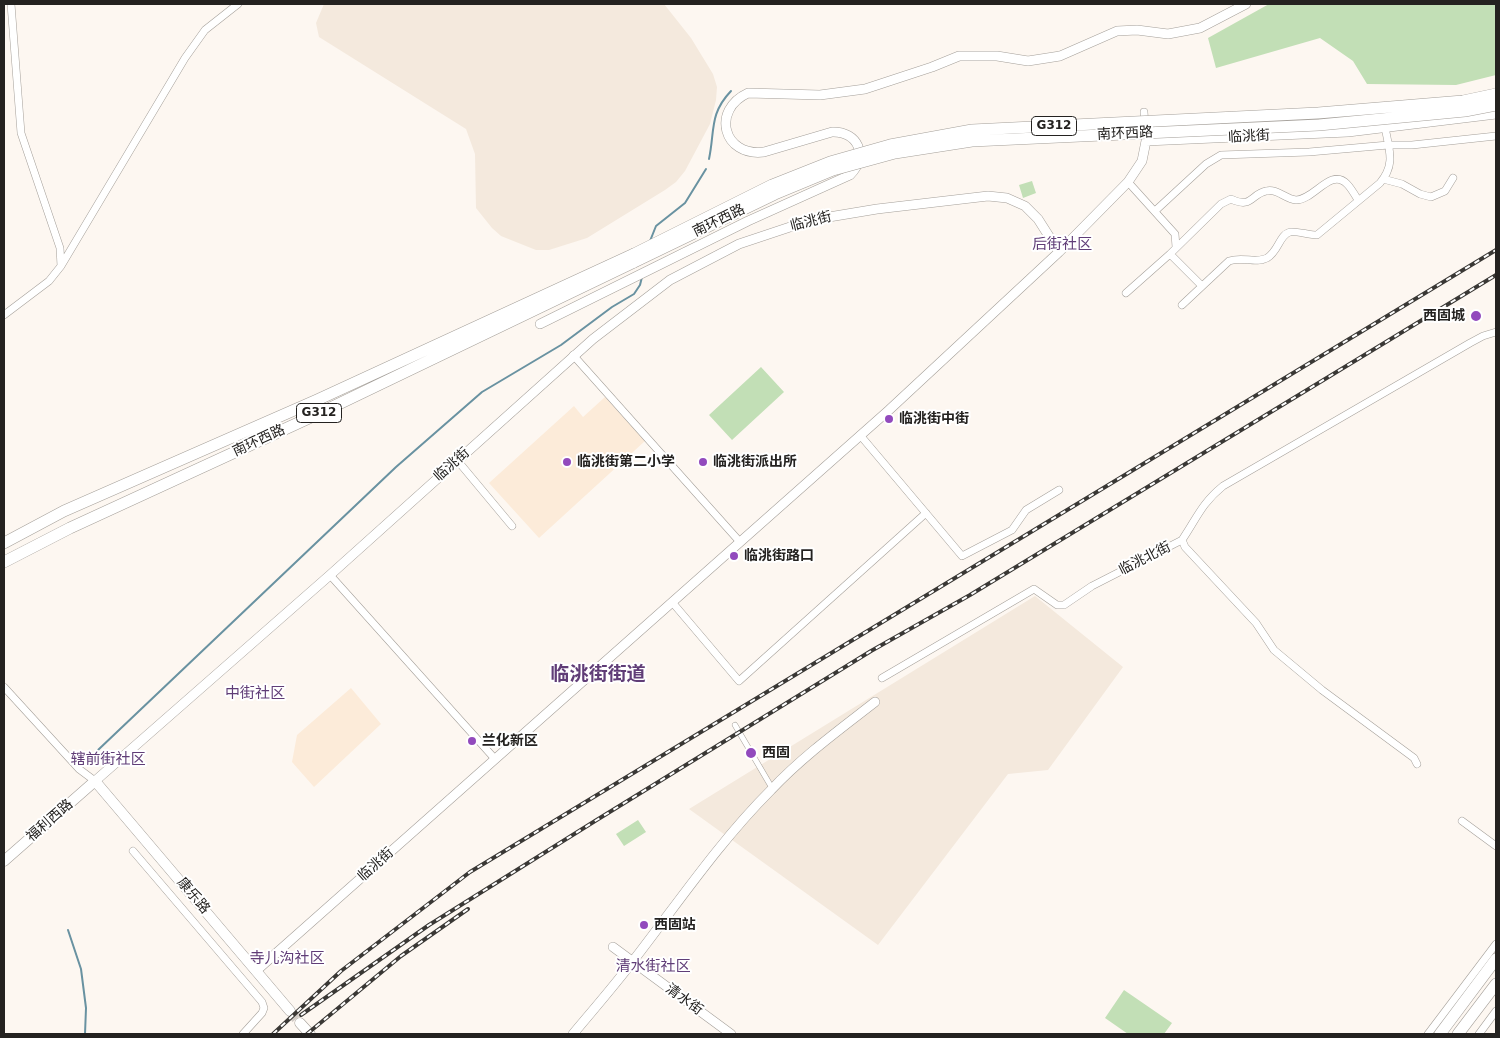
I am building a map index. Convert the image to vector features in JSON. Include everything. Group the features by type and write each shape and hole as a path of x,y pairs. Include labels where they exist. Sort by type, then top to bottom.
{"main road":[{"name":"南环西路","path":"4,562 70,528 322,412 634,258 772,185 830,162 890,145 972,130 1318,113 1463,101 1496,94"},
{"name":"南环西路","path":"4,543 64,511 317,400 775,194 833,170 895,153 972,142 1319,126 1496,106"},
{"path":"317,400 322,412"},
{"name":"福利西路","path":"4,861 95,781"},
{"name":"康乐路","path":"95,781 290,1011"},
{"path":"1440,1034 1496,959"},
{"path":"1458,1034 1496,984"},
{"path":"300,1023 310,1034"}],"street":[{"path":"12,4 21,133 60,248 61,266"},
{"path":"4,315 49,281 61,266 185,58 205,30 238,4"},
{"path":"540,324 628,278 850,175 856,169 859,162 858,146 847,134 840,132 832,132 764,152 746,152 737,147 730,140 725,122 727,112 739,97 748,93 820,95 865,88 932,67 959,56 997,56 1028,61 1060,56 1117,31 1137,30 1168,34 1200,28 1246,4"},
{"path":"1144,112 1146,141"},
{"name":"临洮街","path":"256,971 860,435 1058,252 1128,182 1142,161 1146,141 1348,132 1496,114"},
{"path":"1182,305 1229,260 1237,258 1261,260 1268,257 1275,252 1282,237 1286,234 1296,232 1317,235 1383,179 1390,167 1391,158 1385,128"},
{"path":"1155,211 1206,164 1221,156 1309,152 1388,145 1412,146 1496,136"},
{"path":"1383,179 1402,184 1420,194 1431,197 1445,191 1453,178"},
{"path":"1126,293 1170,254 1221,204 1231,199 1248,202 1262,192 1271,190 1296,200 1313,194 1327,181 1337,179 1346,183 1358,200"},
{"path":"1128,182 1175,234 1176,247"},
{"name":"临洮街","path":"95,781 330,575 592,339 670,280 739,244 811,220 877,209 988,196 1007,198 1024,206 1038,219 1058,252"},
{"path":"1170,254 1201,285"},
{"name":"临洮北街","path":"882,678 1034,589 1057,605 1064,605 1092,586 1182,540 1210,496 1223,486 1470,343 1496,332"},
{"path":"574,355 740,542"},
{"path":"860,435 962,556 1012,530 1026,510 1059,490"},
{"path":"457,460 512,526"},
{"path":"672,602 739,681 926,513"},
{"path":"1182,540 1185,547 1256,623 1274,650 1322,690 1414,758 1417,764"},
{"path":"330,575 495,759"},
{"path":"4,687 79,769 95,781"},
{"path":"573,1034 632,962 701,870 744,818 772,788 807,756 875,702"},
{"path":"734,724 772,788"},
{"path":"1462,821 1496,846"},
{"path":"133,851 263,1004 262,1013 243,1034"},
{"path":"1428,1034 1496,944"},
{"name":"清水街","path":"613,947 731,1034"},
{"path":"1479,1034 1496,1011"}],"shaded area":[{"path":"324,4 664,4 691,38 713,74 717,87 710,124 685,171 676,182 665,190 587,238 549,250 536,250 501,236 476,208 475,154 466,129 319,37 316,23"},
{"name":"临洮街第二小学","path":"605,397 645,441 539,538 489,483 574,406 583,417"},
{"path":"1035,596 1123,667 1048,770 1008,774 878,945 689,809"},
{"path":"351,688 381,724 314,787 292,762 297,735"}],"green space":[{"path":"1269,4 1496,4 1496,75 1456,85 1367,84 1353,61 1320,38 1216,68 1208,38"},
{"path":"1032,181 1036,193 1023,198 1019,185"},
{"path":"761,367 784,392 732,440 709,415"},
{"path":"638,820 646,832 624,846 616,834"},
{"path":"1124,990 1172,1023 1164,1034 1128,1034 1105,1018"}],"waterway":[{"path":"709,159 716,115 719,107 731,91"},
{"path":"650,241 656,226 685,203 706,169"},
{"path":"98,750 396,467 482,392 561,345 612,307 634,294 640,285 642,277"},
{"path":"68,930 81,969 86,1008 85,1034"}],"tunnel":[{"path":"290,1011 300,1023"}],"railway":[{"path":"273,1034 341,971 470,872 1496,250"},
{"path":"301,1015 429,925 595,821 871,651 970,595 1496,275"},
{"path":"307,1034 401,956 468,909"}],"place":[{"name":"西固城","path":"1476,316"},
{"name":"临洮街中街","path":"889,419"},
{"name":"临洮街第二小学","path":"567,462"},
{"name":"临洮街派出所","path":"703,462"},
{"name":"临洮街路口","path":"734,556"},
{"name":"兰化新区","path":"472,741"},
{"name":"西固","path":"751,753"},
{"name":"西固站","path":"644,925"}],"district":[{"name":"后街社区","path":"1062,245"},
{"name":"临洮街街道","path":"598,675"},
{"name":"中街社区","path":"255,694"},
{"name":"辖前街社区","path":"108,760"},
{"name":"寺儿沟社区","path":"287,959"},
{"name":"清水街社区","path":"653,967"}]}
